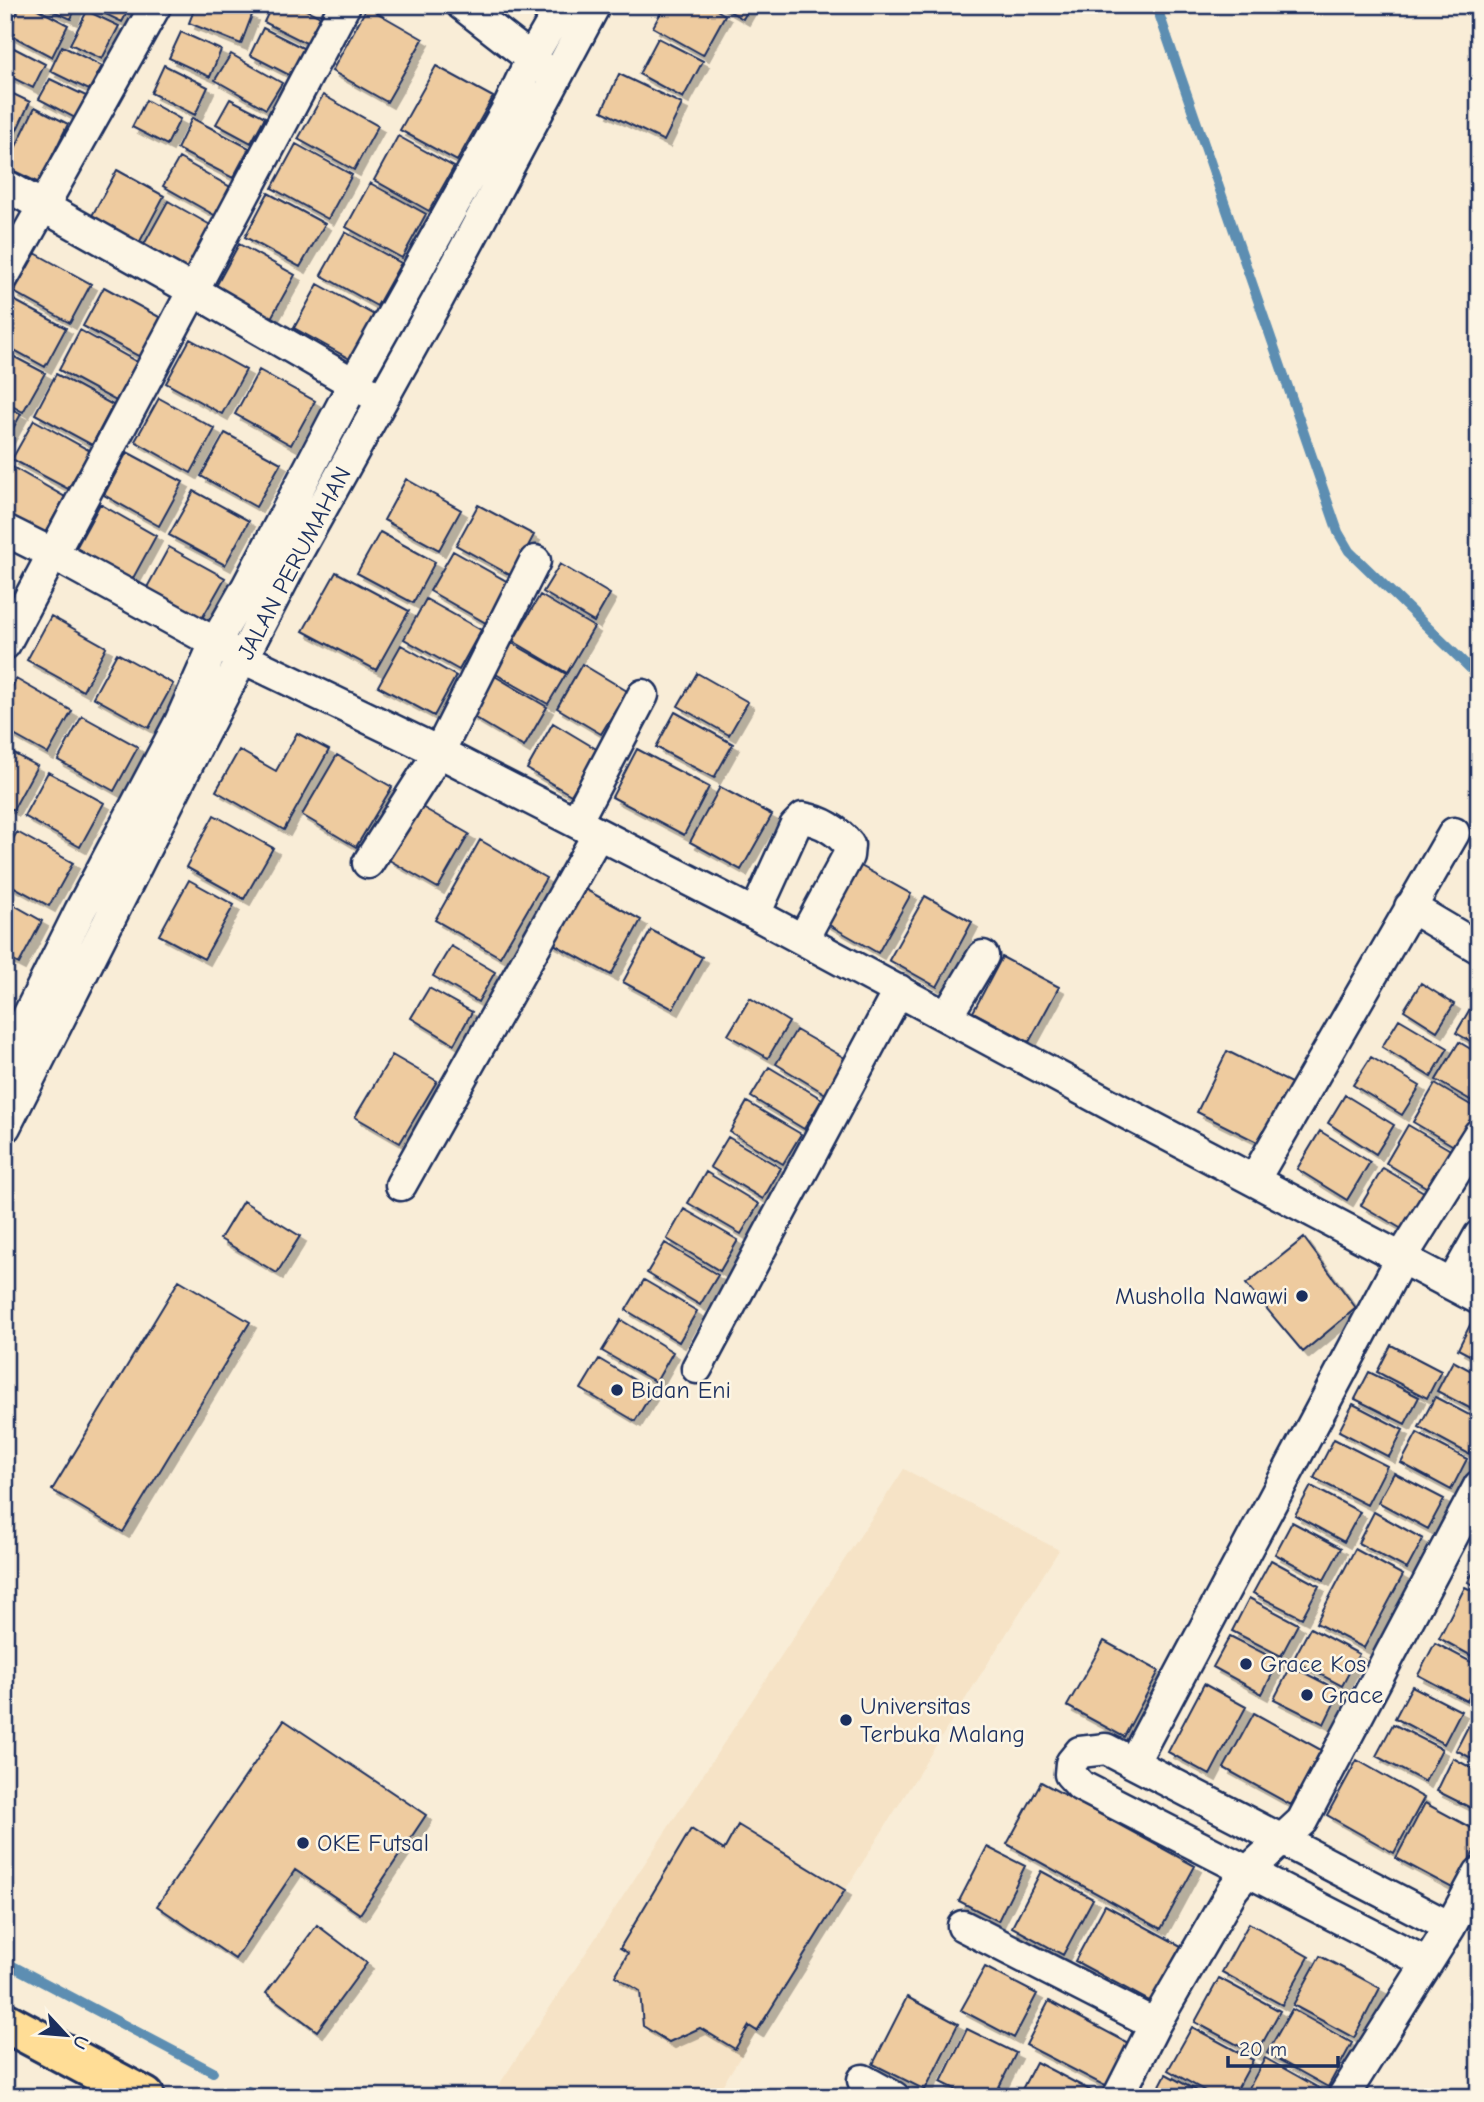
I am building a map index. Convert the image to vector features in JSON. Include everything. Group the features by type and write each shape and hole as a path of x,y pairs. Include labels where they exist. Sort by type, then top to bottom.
{"main road":[{"path":"5,2022 145,2097"}],"street":[{"path":"5,274 156,5"},
{"path":"5,644 345,5"},
{"path":"462,5 555,78"},
{"name":"JALAN PERUMAHAN","path":"5,1127 152,804 180,722 215,643 353,384 510,104 531,59 562,5"},
{"name":"JALAN PERUMAHAN","path":"5,1062 80,911 152,804 243,658 296,555 595,5"},
{"path":"5,185 382,400"},
{"path":"5,530 243,658 439,752 803,939 1479,1299"},
{"path":"368,863 439,752 535,561"},
{"path":"401,1185 587,828 643,695"},
{"path":"755,914 795,826 803,818 814,820 841,835 849,845 848,856 803,939"},
{"path":"1254,1180 1454,833"},
{"path":"1410,906 1479,948"},
{"path":"947,1016 983,956"},
{"path":"696,1368 899,990"},
{"path":"1133,1763 1402,1257 1479,1134"},
{"path":"1452,1284 1479,1236"},
{"path":"1118,2097 1233,1889 1248,1871 1302,1821 1479,1486"},
{"path":"1427,1963 1081,1786 1070,1774 1071,1763 1080,1752 1106,1749 1450,1927"},
{"path":"1343,2097 1450,1927 1479,1873"},
{"path":"963,1926 1156,2024"},
{"path":"863,2080 894,2097"}],"shaded area":[{"name":"Universitas Terbuka Malang","path":"904,1469 1059,1550 715,2097 491,2097"}],"building":[{"path":"21,5 30,5 68,25 52,57 7,33"},
{"path":"40,5 77,5 71,19"},
{"path":"87,5 131,5 122,22"},
{"path":"196,5 230,5 252,15 241,44 189,23"},
{"path":"272,5 296,5 321,17 308,44 264,22"},
{"path":"665,5 708,5 725,15 703,55 653,27"},
{"path":"719,5 751,5 743,19"},
{"path":"367,7 423,39 387,102 332,71"},
{"path":"87,11 119,26 102,59 70,44"},
{"path":"263,28 307,50 293,77 250,55"},
{"path":"181,32 221,50 210,77 169,58"},
{"path":"658,38 703,61 683,98 639,74"},
{"path":"62,46 102,66 89,90 50,71"},
{"path":"12,47 45,64 33,88 5,74 5,60"},
{"path":"231,54 282,83 266,109 215,80"},
{"path":"164,65 208,87 195,115 151,93"},
{"path":"436,66 493,97 457,161 400,130"},
{"path":"619,74 682,104 664,141 602,111"},
{"path":"50,79 86,96 75,118 39,99"},
{"path":"5,90 30,102 5,155"},
{"path":"323,95 378,126 354,170 298,139"},
{"path":"230,99 265,117 251,143 216,124"},
{"path":"146,100 180,119 167,145 132,127"},
{"path":"35,107 68,124 39,183 6,167"},
{"path":"192,118 249,148 233,178 177,149"},
{"path":"398,136 454,167 429,211 374,180"},
{"path":"296,144 352,175 328,219 272,188"},
{"path":"179,158 232,188 216,216 163,186"},
{"path":"117,170 164,196 137,247 89,221"},
{"path":"370,183 426,214 402,258 346,227"},
{"path":"268,193 325,224 300,267 245,237"},
{"path":"168,201 214,227 187,273 142,248"},
{"path":"345,232 401,263 377,306 321,275"},
{"path":"239,244 295,275 271,318 215,288"},
{"path":"35,253 91,284 70,323 14,292"},
{"path":"318,284 374,315 350,359 294,328"},
{"path":"104,287 161,318 140,357 83,326"},
{"path":"10,298 66,328 45,367 5,345 5,306"},
{"path":"80,330 137,362 116,401 59,370"},
{"path":"190,339 246,370 222,414 166,383"},
{"path":"5,352 45,373 23,412 5,402"},
{"path":"259,370 315,401 291,445 235,414"},
{"path":"56,374 113,405 92,445 35,414"},
{"path":"159,398 215,429 191,473 135,441"},
{"path":"5,406 21,414 5,443"},
{"path":"34,420 90,451 68,489 12,459"},
{"path":"225,433 281,463 256,507 201,476"},
{"path":"127,452 183,482 159,526 104,495"},
{"path":"9,465 65,497 41,540 5,521 5,473"},
{"path":"406,479 461,510 439,550 384,520"},
{"path":"194,491 249,521 225,565 169,535"},
{"path":"100,504 156,536 132,580 76,548"},
{"path":"478,505 534,535 512,576 456,545"},
{"path":"380,532 435,562 413,603 357,573"},
{"path":"169,547 225,578 200,622 145,591"},
{"path":"453,551 508,582 486,623 430,591"},
{"path":"560,564 610,594 594,622 543,592"},
{"path":"336,572 409,611 376,670 303,631"},
{"path":"540,595 594,627 567,673 513,641"},
{"path":"426,599 481,630 459,670 404,639"},
{"path":"51,616 106,647 83,691 27,660"},
{"path":"512,643 566,674 548,704 494,673"},
{"path":"401,645 456,676 434,716 378,686"},
{"path":"117,653 173,684 149,728 93,697"},
{"path":"582,664 627,691 601,734 557,708"},
{"path":"697,673 748,702 729,735 678,706"},
{"path":"493,675 547,707 524,747 470,715"},
{"path":"16,679 72,711 48,754 5,730 5,700"},
{"path":"675,712 733,744 714,778 656,747"},
{"path":"82,716 138,747 114,791 58,760"},
{"path":"553,723 598,750 571,795 527,769"},
{"path":"297,733 329,750 284,830 216,791 239,750 276,771"},
{"path":"5,749 37,766 13,810 5,806"},
{"path":"637,749 709,787 684,835 612,797"},
{"path":"337,755 392,787 356,847 302,815"},
{"path":"48,772 104,803 80,847 24,816"},
{"path":"720,787 772,815 741,870 690,842"},
{"path":"420,806 469,834 438,888 389,860"},
{"path":"214,815 273,848 244,899 186,867"},
{"path":"17,832 73,863 49,906 5,882 5,853"},
{"path":"480,840 546,878 500,957 435,920"},
{"path":"850,860 911,894 878,953 817,918"},
{"path":"189,880 234,905 204,959 159,935"},
{"path":"581,887 641,920 611,975 550,942"},
{"path":"925,896 972,922 937,987 889,960"},
{"path":"5,900 42,921 19,964 5,957"},
{"path":"651,930 702,957 673,1009 623,982"},
{"path":"451,946 495,972 478,1002 433,976"},
{"path":"1002,957 1059,987 1029,1042 973,1012"},
{"path":"1421,983 1454,1004 1437,1031 1404,1010"},
{"path":"429,988 472,1012 454,1044 411,1018"},
{"path":"1479,995 1479,1046 1456,1033"},
{"path":"750,998 789,1022 768,1058 728,1035"},
{"path":"1399,1019 1448,1048 1431,1077 1382,1047"},
{"path":"796,1030 850,1061 829,1096 776,1064"},
{"path":"1459,1042 1479,1054 1479,1105 1436,1080"},
{"path":"1227,1051 1293,1084 1263,1145 1197,1112"},
{"path":"392,1055 437,1081 400,1143 355,1117"},
{"path":"1371,1057 1420,1086 1402,1115 1353,1085"},
{"path":"769,1067 822,1099 804,1129 751,1097"},
{"path":"1435,1084 1479,1110 1479,1127 1464,1152 1413,1122"},
{"path":"1345,1095 1394,1125 1376,1154 1328,1123"},
{"path":"747,1102 801,1134 783,1164 730,1132"},
{"path":"1408,1125 1459,1155 1436,1193 1386,1163"},
{"path":"1320,1131 1370,1162 1347,1200 1297,1169"},
{"path":"728,1137 781,1168 763,1199 710,1167"},
{"path":"1383,1168 1434,1198 1412,1235 1361,1205"},
{"path":"706,1172 759,1204 741,1234 688,1203"},
{"path":"243,1201 300,1236 277,1273 220,1239"},
{"path":"684,1209 738,1240 720,1271 667,1239"},
{"name":"Musholla Nawawi","path":"1304,1238 1356,1308 1303,1352 1246,1284"},
{"path":"665,1243 718,1275 700,1305 647,1273"},
{"path":"179,1280 250,1322 123,1532 52,1490"},
{"path":"644,1280 697,1311 679,1342 626,1310"},
{"path":"1473,1319 1479,1322 1479,1360 1458,1349"},
{"path":"621,1320 673,1352 656,1382 602,1351"},
{"path":"1391,1345 1441,1371 1427,1398 1377,1372"},
{"name":"Bidan Eni","path":"599,1359 653,1391 635,1421 581,1389"},
{"path":"1453,1361 1479,1375 1479,1413 1437,1391"},
{"path":"1369,1372 1419,1397 1405,1424 1355,1399"},
{"path":"1435,1397 1479,1420 1479,1436 1469,1454 1419,1427"},
{"path":"1353,1404 1403,1430 1389,1457 1339,1431"},
{"path":"1417,1433 1467,1459 1451,1490 1401,1463"},
{"path":"1334,1439 1387,1466 1367,1505 1314,1478"},
{"path":"1394,1473 1444,1499 1428,1529 1378,1502"},
{"path":"1311,1486 1360,1512 1344,1542 1295,1515"},
{"path":"1374,1512 1423,1539 1407,1569 1358,1543"},
{"path":"1292,1522 1341,1548 1324,1580 1275,1554"},
{"path":"1355,1549 1403,1575 1364,1648 1316,1623"},
{"path":"1271,1560 1319,1586 1302,1618 1253,1593"},
{"path":"1479,1561 1479,1588 1468,1582"},
{"path":"1465,1587 1479,1594 1479,1660 1439,1638"},
{"path":"1249,1598 1298,1624 1281,1656 1232,1631"},
{"path":"1310,1628 1359,1654 1342,1686 1293,1660"},
{"name":"Grace Kos","path":"1230,1636 1279,1661 1262,1694 1213,1667"},
{"path":"1104,1641 1159,1671 1124,1737 1067,1706"},
{"path":"1435,1643 1479,1666 1479,1679 1467,1701 1418,1675"},
{"name":"Grace","path":"1291,1666 1340,1691 1324,1724 1274,1699"},
{"path":"1204,1684 1246,1707 1210,1775 1168,1752"},
{"path":"1412,1686 1461,1711 1444,1744 1395,1718"},
{"path":"1254,1713 1321,1750 1291,1805 1224,1768"},
{"path":"1473,1717 1479,1721 1479,1762 1456,1750"},
{"name":"OKE Futsal","path":"284,1720 426,1815 360,1914 295,1870 235,1959 157,1906"},
{"path":"1393,1724 1442,1749 1425,1782 1376,1756"},
{"path":"1453,1758 1479,1772 1479,1812 1437,1791"},
{"path":"1357,1760 1424,1798 1394,1853 1327,1815"},
{"path":"1041,1782 1195,1866 1161,1929 1007,1844"},
{"path":"1425,1803 1479,1832 1479,1842 1454,1889 1396,1858"},
{"path":"738,1825 845,1890 757,2031 749,2026 735,2049 700,2028 669,2042 643,2026 640,1991 615,1976 628,1953 620,1948 691,1829 724,1850"},
{"path":"987,1847 1025,1866 998,1921 959,1901"},
{"path":"1041,1871 1093,1899 1063,1955 1012,1927"},
{"path":"1105,1905 1181,1946 1151,2002 1075,1961"},
{"path":"1249,1923 1309,1957 1282,2005 1222,1972"},
{"path":"317,1925 367,1963 317,2031 266,1993"},
{"path":"1320,1956 1380,1988 1354,2038 1293,2005"},
{"path":"985,1967 1037,1994 1014,2038 961,2010"},
{"path":"1219,1978 1280,2011 1256,2055 1195,2022"},
{"path":"907,1997 958,2024 925,2090 873,2064"},
{"path":"1049,2001 1132,2045 1109,2088 1026,2045"},
{"path":"1292,2009 1352,2043 1328,2087 1267,2053"},
{"path":"1192,2027 1253,2060 1233,2097 1216,2097 1168,2070"},
{"path":"967,2029 1016,2053 994,2097 971,2097 941,2082"},
{"path":"1265,2058 1326,2092 1323,2097 1244,2097"},
{"path":"1036,2062 1103,2097 1018,2097"},
{"path":"1166,2074 1208,2097 1154,2097"}],"waterway":[{"path":"1156,5 1338,532 1349,551 1479,677"},
{"path":"5,1962 213,2072"},
{"path":"248,2091 258,2097"}],"place":[{"name":"Musholla Nawawi","path":"1302,1296"},
{"name":"Bidan Eni","path":"617,1390"},
{"name":"Grace Kos","path":"1246,1664"},
{"name":"Grace","path":"1307,1695"},
{"name":"Universitas Terbuka Malang","path":"846,1720"},
{"name":"OKE Futsal","path":"303,1843"}]}
